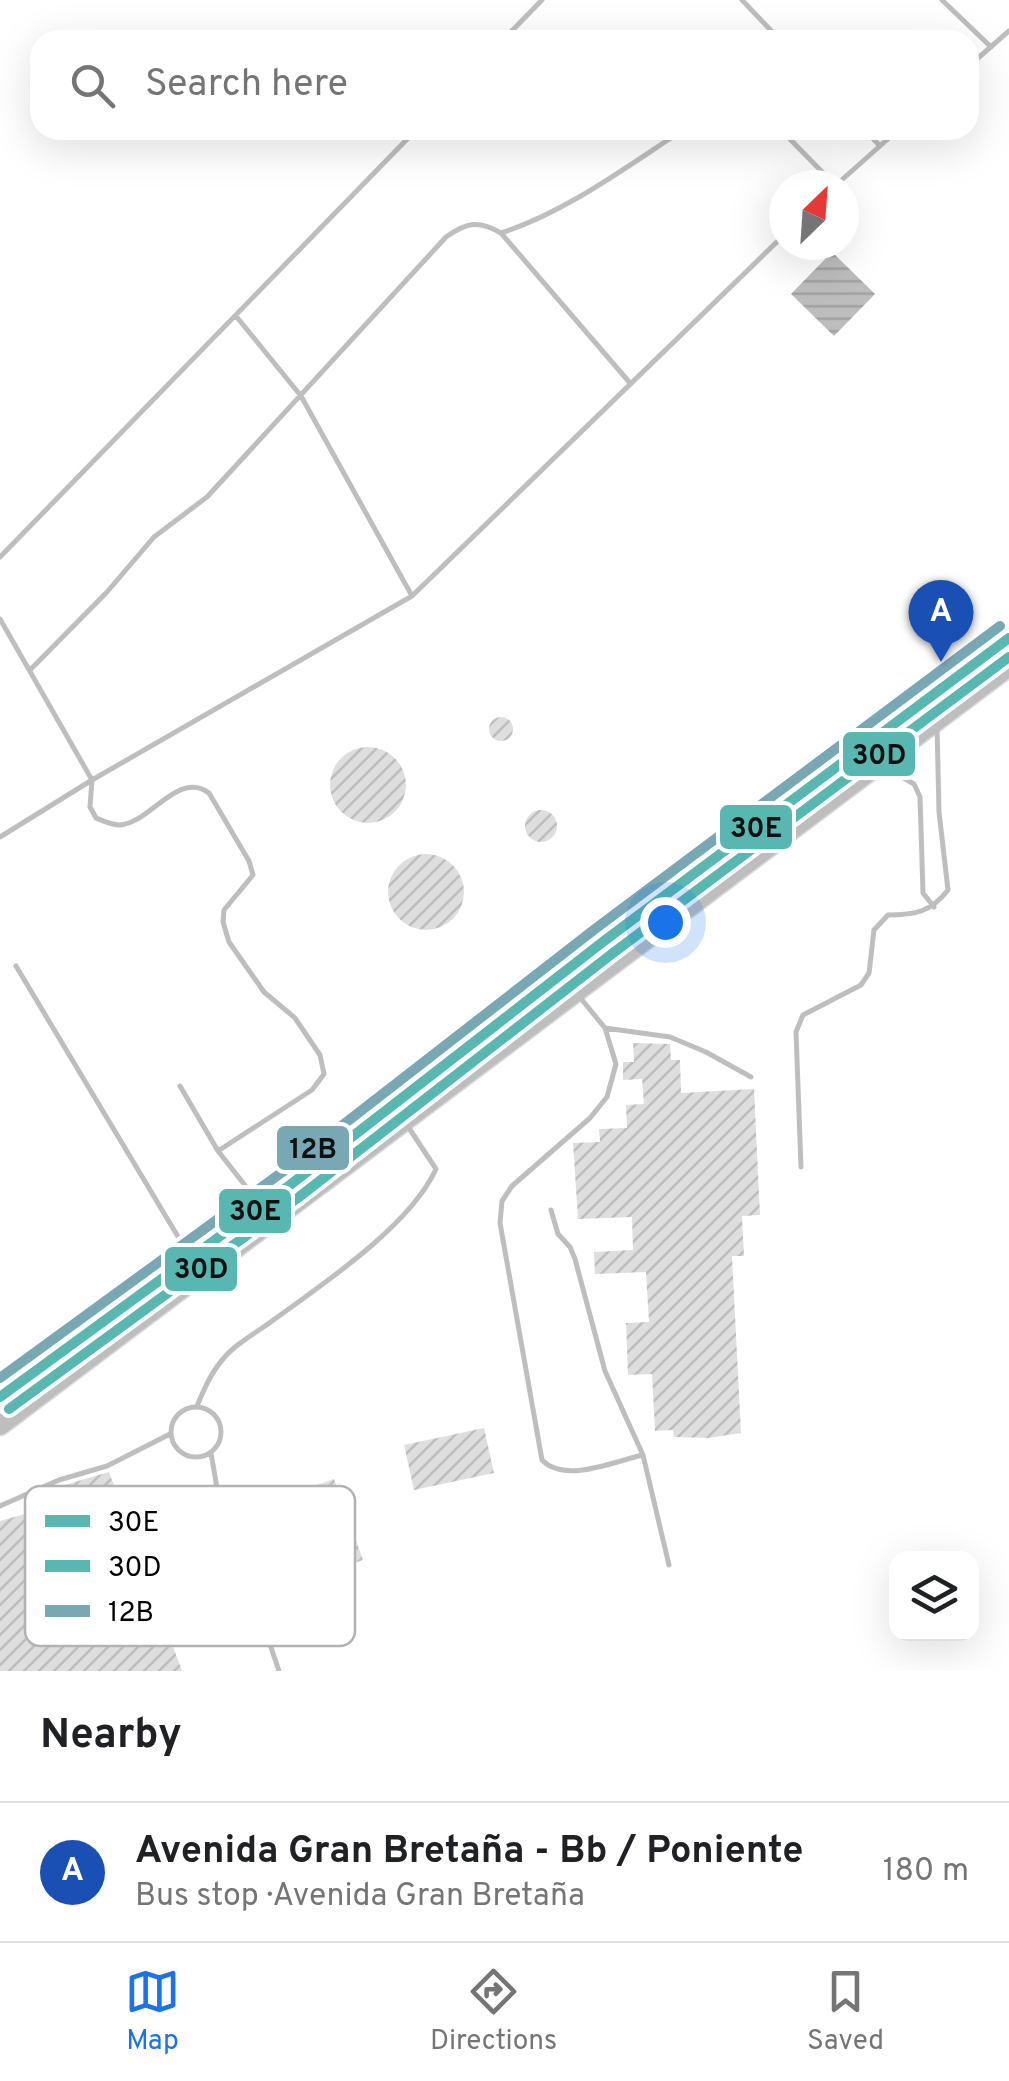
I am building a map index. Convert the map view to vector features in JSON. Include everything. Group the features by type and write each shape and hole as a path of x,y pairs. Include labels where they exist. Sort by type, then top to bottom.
{"main road":[{"path":"0,1397 262,1206 648,908 1009,638"},
{"path":"0,1426 1009,666"}],"lane":[{"path":"513,30 542,0"},
{"path":"742,0 770,30"},
{"path":"942,0 973,30"},
{"path":"979,57 1009,31"},
{"path":"979,35 991,47"},
{"path":"0,558 406,140"},
{"path":"501,233 582,194 667,140"},
{"path":"791,140 820,170"},
{"path":"874,140 880,146"},
{"path":"852,170 887,140"},
{"path":"30,670 154,536 207,497 446,237 464,224 483,223 501,233 630,383"},
{"path":"0,836 412,596 769,249"},
{"path":"235,316 300,396 412,596"},
{"path":"0,619 92,780 90,807 96,818 116,826 187,786 200,787 209,793 249,861 253,875 224,910 222,922 229,942 264,992 295,1018 320,1054 324,1074 312,1090 218,1150"},
{"path":"802,1167 796,1032 803,1015 861,986 869,973 874,930 888,915 934,907 948,890 938,797 937,719"},
{"path":"878,762 914,784 920,797 922,893 934,907"},
{"path":"16,966 191,1259"},
{"path":"576,992 605,1028 616,1064 608,1097 590,1118 512,1186 502,1200 500,1223 542,1460 550,1468 565,1472 643,1455"},
{"path":"605,1028 670,1037 752,1076"},
{"path":"180,1086 218,1150 262,1206"},
{"path":"196,1406 225,1356 330,1279 397,1221 430,1182 436,1169 405,1122"},
{"path":"551,1210 558,1234 575,1259 605,1371 643,1455 669,1565"},
{"path":"45,1486 107,1466 170,1434 177,1414 196,1406 207,1408 221,1424 222,1435 211,1453 217,1486"},
{"path":"170,1434 180,1452 190,1457 211,1453"},
{"path":"0,1506 25,1495"},
{"path":"271,1646 279,1671"}],"shaded area":[{"path":"824,260 840,260 875,294 834,336 791,294"}],"building":[{"path":"501,717 510,720 510,738 501,741 492,738 489,729 492,720"},
{"path":"368,747 395,758 406,785 395,812 368,823 341,812 330,785 341,758"},
{"path":"541,810 552,815 557,826 552,837 541,842 530,837 525,826 530,815"},
{"path":"426,854 453,865 464,892 453,919 426,930 399,919 388,892 399,865"},
{"path":"633,1043 670,1044 671,1060 680,1060 681,1093 754,1089 760,1215 742,1216 744,1256 732,1256 741,1433 708,1438 674,1437 673,1430 655,1431 652,1374 628,1375 626,1323 649,1322 646,1272 595,1274 594,1252 633,1250 632,1217 578,1219 573,1143 600,1142 599,1129 627,1128 626,1105 644,1104 642,1079 623,1080 623,1062 634,1062"},
{"path":"484,1428 494,1473 414,1490 404,1445"},
{"path":"109,1472 114,1486 61,1486"},
{"path":"334,1479 337,1486 314,1486"},
{"path":"25,1514 25,1646 173,1646 182,1671 0,1671 0,1521"},
{"path":"355,1538 363,1560 355,1563"}],"transit line":[{"name":"12B","path":"0,1378 281,1173 595,929 1000,626"},
{"name":"30E","path":"0,1397 290,1185 604,941 1009,638"},
{"name":"30D","path":"9,1409 299,1197 613,953 1009,657"}],"place":[{"name":"Avenida Gran Bretaña - Bb / Poniente","path":"941,662"}]}
